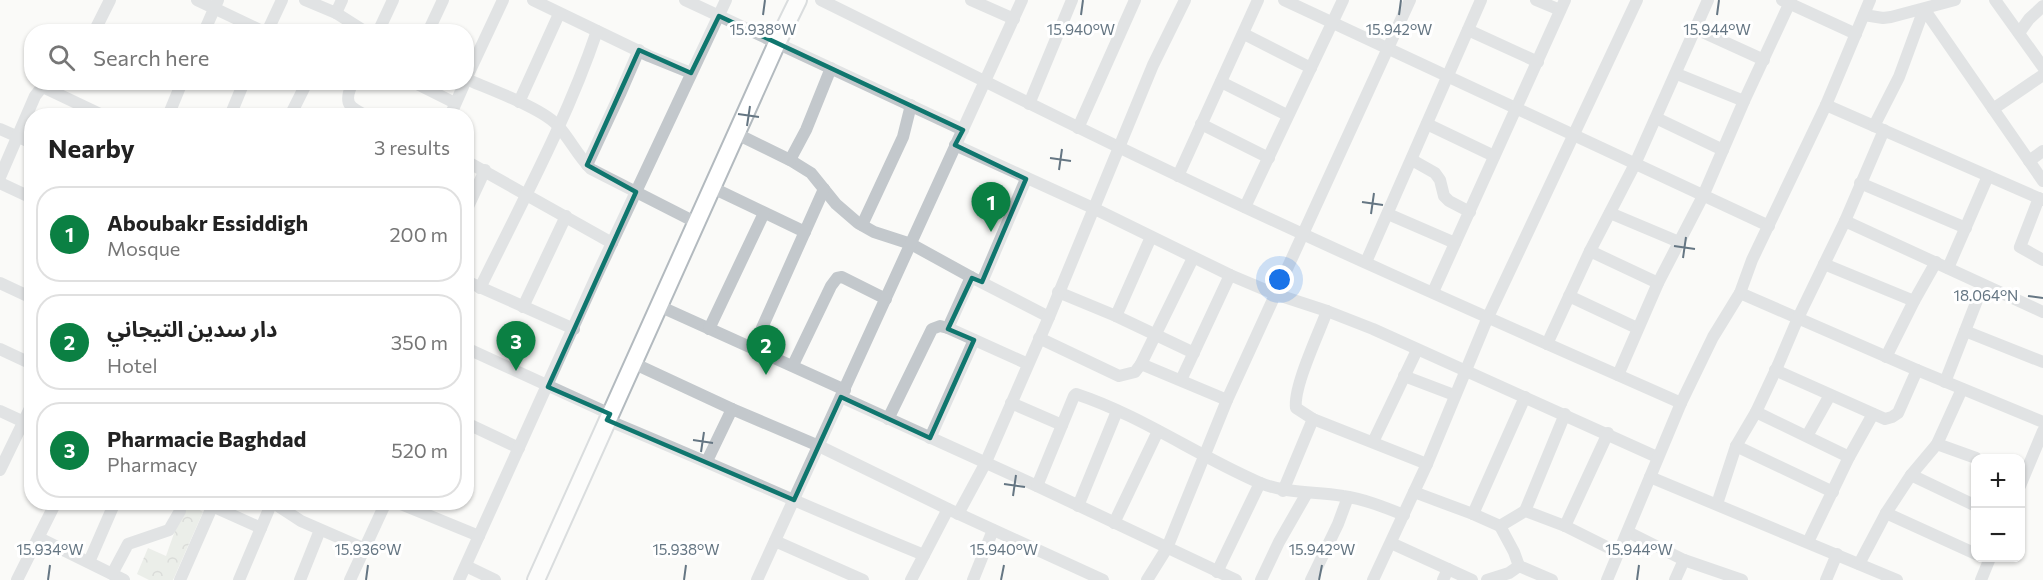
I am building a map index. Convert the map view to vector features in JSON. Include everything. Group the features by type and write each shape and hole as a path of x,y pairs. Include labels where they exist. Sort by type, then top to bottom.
{"main road":[{"path":"536,580 798,0"}],"street":[{"path":"98,24 110,0"},
{"path":"197,0 216,4 252,24"},
{"path":"270,24 282,0"},
{"path":"305,0 336,13 353,24"},
{"path":"336,13 342,0"},
{"path":"382,24 393,0"},
{"path":"432,24 443,0"},
{"path":"474,63 503,0"},
{"path":"533,0 639,51 691,73"},
{"path":"686,0 963,130"},
{"path":"459,580 612,243 726,0"},
{"path":"821,0 1178,176 1302,234 1681,403"},
{"path":"972,0 1014,19"},
{"path":"757,580 1022,0"},
{"path":"1029,104 1072,0"},
{"path":"1078,128 1135,0"},
{"path":"911,580 924,555 985,464 1153,65 1185,0"},
{"path":"1178,176 1258,0"},
{"path":"1284,0 1769,226"},
{"path":"1245,207 1343,0"},
{"path":"1147,580 1167,548 1227,400 1410,0"},
{"path":"1366,262 1481,0"},
{"path":"1433,292 1562,5 1536,0"},
{"path":"1373,580 1427,464 1488,317 1636,0"},
{"path":"1547,344 1590,251 1635,164 1708,0"},
{"path":"1607,580 1681,403 1713,338 1740,294 1752,260 1826,105 1870,0"},
{"path":"1995,0 2043,67"},
{"path":"1618,375 1658,283 1703,196 1764,60 1787,1 1856,34"},
{"path":"1864,15 1882,18 1949,1"},
{"path":"207,24 216,4"},
{"path":"2019,33 2029,19 2043,6"},
{"path":"1924,9 2043,181"},
{"path":"1717,504 1736,446 1756,412 1845,221 1924,9"},
{"path":"519,102 560,14"},
{"path":"1695,29 1764,60"},
{"path":"1468,30 1538,62"},
{"path":"480,288 558,126 586,63 597,31"},
{"path":"1244,34 1311,68"},
{"path":"586,165 639,51"},
{"path":"790,160 806,130 831,68"},
{"path":"1677,74 1744,101"},
{"path":"1993,109 2043,75"},
{"path":"1221,82 1287,115"},
{"path":"474,83 519,102 558,126 591,169 697,223"},
{"path":"30,108 40,90"},
{"path":"55,90 89,108"},
{"path":"171,108 179,90"},
{"path":"233,108 241,90"},
{"path":"294,108 303,90"},
{"path":"348,90 348,102 351,108"},
{"path":"429,90 455,103"},
{"path":"453,108 461,90"},
{"path":"345,108 348,102"},
{"path":"862,225 903,137 911,105"},
{"path":"1826,105 2041,199 2020,247 2043,260"},
{"path":"1656,118 1723,150"},
{"path":"0,177 24,123"},
{"path":"1201,124 1269,158"},
{"path":"1427,124 1494,156"},
{"path":"0,129 24,140"},
{"path":"737,134 811,173 836,204 862,225 874,232 911,244 1048,317"},
{"path":"955,145 1094,208 1230,275 1275,294 1327,311 1466,370 1657,457"},
{"path":"2029,161 2043,151"},
{"path":"1412,160 1435,173 1440,180 1444,196 1449,201 1470,212"},
{"path":"474,165 612,243"},
{"path":"474,194 485,170"},
{"path":"1886,357 1914,302 1966,228 1988,176"},
{"path":"948,328 977,280 1026,179"},
{"path":"0,183 24,194"},
{"path":"1860,183 1966,228"},
{"path":"712,188 805,232"},
{"path":"753,348 824,189"},
{"path":"709,329 764,213"},
{"path":"1610,213 1679,242"},
{"path":"1388,214 1455,243"},
{"path":"523,307 567,216"},
{"path":"1845,221 2043,312"},
{"path":"1116,316 1151,237"},
{"path":"1590,251 1658,283"},
{"path":"1039,338 1119,376 1135,372 1193,258"},
{"path":"1824,264 1914,302"},
{"path":"1181,380 1230,275"},
{"path":"793,365 837,278 842,277 886,299"},
{"path":"0,283 24,294"},
{"path":"474,285 574,329"},
{"path":"1945,381 1983,285"},
{"path":"1058,292 1116,316 1194,353"},
{"path":"1740,294 2043,422"},
{"path":"1569,296 1637,328"},
{"path":"659,306 793,365 888,419 1236,580"},
{"path":"1327,311 1301,382 1296,408 1313,419 1427,464"},
{"path":"888,419 932,328 940,326 948,328 1028,364"},
{"path":"1965,331 2043,362"},
{"path":"930,438 974,340"},
{"path":"0,349 24,360"},
{"path":"1373,442 1417,350"},
{"path":"474,352 609,417 924,555"},
{"path":"633,363 819,446 1094,578"},
{"path":"1140,364 1227,400"},
{"path":"1775,370 1885,418 1898,413 1917,370"},
{"path":"1404,376 1454,396"},
{"path":"1859,564 1886,513 1911,475 1937,444 1962,389"},
{"path":"1037,486 1076,394 1158,430 1260,483 1283,490 1363,500 1404,515"},
{"path":"1807,436 1830,394"},
{"path":"1473,514 1525,397"},
{"path":"1011,403 1062,425"},
{"path":"707,461 732,409"},
{"path":"0,411 24,422 2,463"},
{"path":"1078,506 1117,411"},
{"path":"1756,412 1849,457"},
{"path":"1500,526 1525,511 1565,414"},
{"path":"1808,542 1849,457 1873,414"},
{"path":"1283,490 1313,419"},
{"path":"474,427 519,448"},
{"path":"1114,523 1158,430"},
{"path":"2025,473 2043,431"},
{"path":"1565,526 1608,434"},
{"path":"1937,444 1971,457"},
{"path":"1736,446 1833,492"},
{"path":"1911,475 1971,504"},
{"path":"1650,477 1897,580"},
{"path":"1217,572 1260,483"},
{"path":"1414,492 1500,526 1519,566 1552,580"},
{"path":"1262,580 1279,542 1306,493"},
{"path":"1311,580 1348,497"},
{"path":"17,580 52,510"},
{"path":"88,562 111,510"},
{"path":"180,580 206,510"},
{"path":"220,510 261,528"},
{"path":"239,580 269,510"},
{"path":"282,510 320,530 363,548"},
{"path":"354,578 363,548 382,510"},
{"path":"415,510 478,536"},
{"path":"39,538 118,577 128,544 169,531 180,511"},
{"path":"1525,511 1565,526 1619,553"},
{"path":"1886,513 1971,552"},
{"path":"300,580 320,530"},
{"path":"973,580 993,530"},
{"path":"1628,532 1684,560 1742,580"},
{"path":"775,541 863,580"},
{"path":"1391,543 1445,575 1472,580"},
{"path":"1826,580 1837,554"},
{"path":"1676,580 1684,560"},
{"path":"1981,580 1986,562"},
{"path":"466,566 495,580"},
{"path":"1487,580 1509,573 1519,566"}],"highlighted area":[{"path":"719,16 963,130 955,145 1026,179 982,282 972,278 948,329 974,340 930,438 841,397 794,500 607,420 610,414 548,387 636,192 587,165 639,50 691,73"}],"green space":[{"path":"186,510 203,512 173,580 149,580 137,574 148,548 166,556 177,525"}],"place":[{"name":"Aboubakr Essiddigh","path":"991,232"},
{"name":"Pharmacie Baghdad","path":"516,371"},
{"name":"دار سدين التيجاني","path":"766,375"}]}
